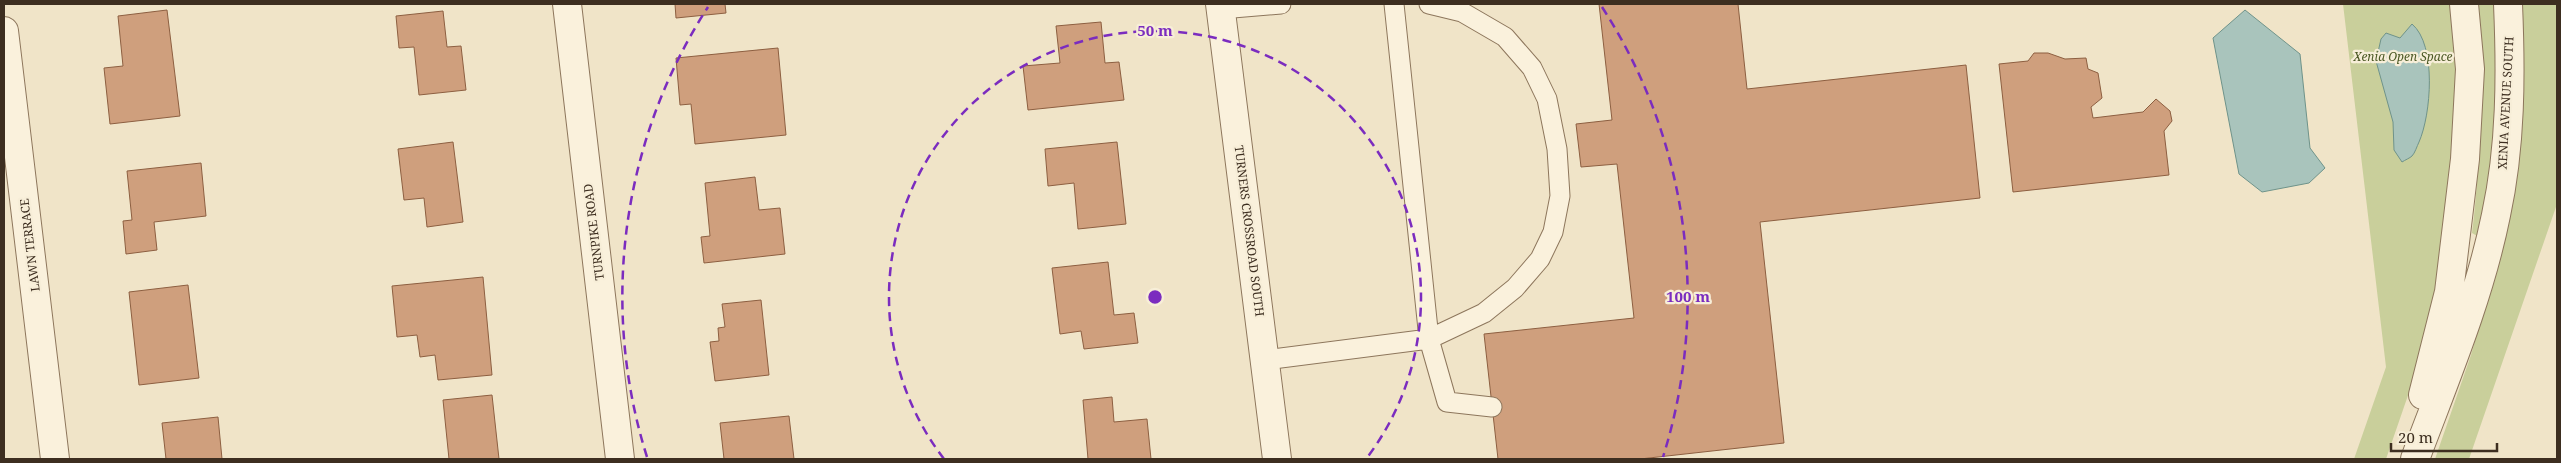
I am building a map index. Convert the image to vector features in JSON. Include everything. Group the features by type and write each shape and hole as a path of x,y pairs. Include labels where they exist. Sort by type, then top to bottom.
{"street":[{"name":"TURNPIKE ROAD","path":"567,4 620,459"},
{"path":"2407,459 2450,283 2465,159 2469,79 2464,4"},
{"name":"XENIA AVENUE SOUTH","path":"2415,459 2472,307 2496,215 2506,154 2510,62 2508,4"},
{"name":"TURNERS CROSSROAD SOUTH","path":"1221,7 1277,459"},
{"name":"LAWN TERRACE","path":"4,31 55,459"}],"lane":[{"path":"1221,7 1282,4"},
{"path":"1394,4 1429,339 1447,402 1492,407"},
{"path":"1265,360 1429,339 1484,313 1515,288 1540,259 1553,232 1560,196 1557,149 1547,100 1532,68 1505,37 1462,12 1429,4"}],"green space":[{"name":"Xenia Open Space","path":"2343,4 2453,4 2456,62 2455,103 2444,258 2423,352 2386,459 2354,459 2386,367"},
{"name":"Xenia Open Space","path":"2476,4 2496,4 2497,53 2494,148 2479,237 2472,233 2477,176 2479,90"},
{"path":"2520,4 2557,4 2557,204 2469,459 2435,459 2471,355 2493,277"}],"water":[{"path":"2245,10 2300,54 2310,148 2325,168 2309,183 2262,192 2239,174 2213,38"},
{"path":"2412,24 2420,34 2425,48 2428,63 2429,98 2419,142 2412,156 2402,162 2394,150 2393,122 2376,61 2381,39 2386,33 2400,38"}],"building":[{"path":"675,4 725,4 726,13 676,18"},
{"path":"1599,4 1738,4 1747,89 1966,65 1980,198 1760,222 1784,443 1640,459 1498,459 1484,334 1634,318 1617,164 1581,167 1576,124 1612,120"},
{"path":"167,10 180,116 110,124 104,68 123,66 118,16"},
{"path":"443,11 447,47 461,46 466,90 419,95 414,47 399,48 396,16"},
{"path":"1101,22 1105,63 1119,62 1124,100 1028,110 1023,66 1060,63 1056,26"},
{"path":"778,48 786,135 695,144 691,104 680,105 676,58"},
{"path":"2034,53 2048,53 2065,59 2086,58 2088,69 2098,73 2102,98 2091,107 2093,118 2143,112 2156,99 2170,111 2172,121 2164,131 2169,175 2013,192 1999,64 2028,61"},
{"path":"453,142 463,222 427,227 424,198 404,200 398,149"},
{"path":"1117,142 1126,224 1078,229 1074,183 1048,186 1045,149"},
{"path":"201,163 206,216 154,222 157,250 126,254 123,221 132,220 127,171"},
{"path":"755,177 759,210 780,208 785,254 704,263 701,237 710,236 705,183"},
{"path":"1108,262 1114,315 1134,313 1138,343 1084,349 1081,331 1060,334 1052,268"},
{"path":"483,277 492,375 438,380 435,355 420,357 417,335 397,337 392,286"},
{"path":"188,285 199,378 139,385 129,292"},
{"path":"761,300 769,375 715,381 710,342 719,341 718,328 725,327 722,304"},
{"path":"492,395 499,459 449,459 443,400"},
{"path":"1112,397 1114,422 1147,419 1151,459 1088,459 1083,400"},
{"path":"789,416 794,459 724,459 720,423"},
{"path":"218,417 222,459 166,459 162,423"}]}
